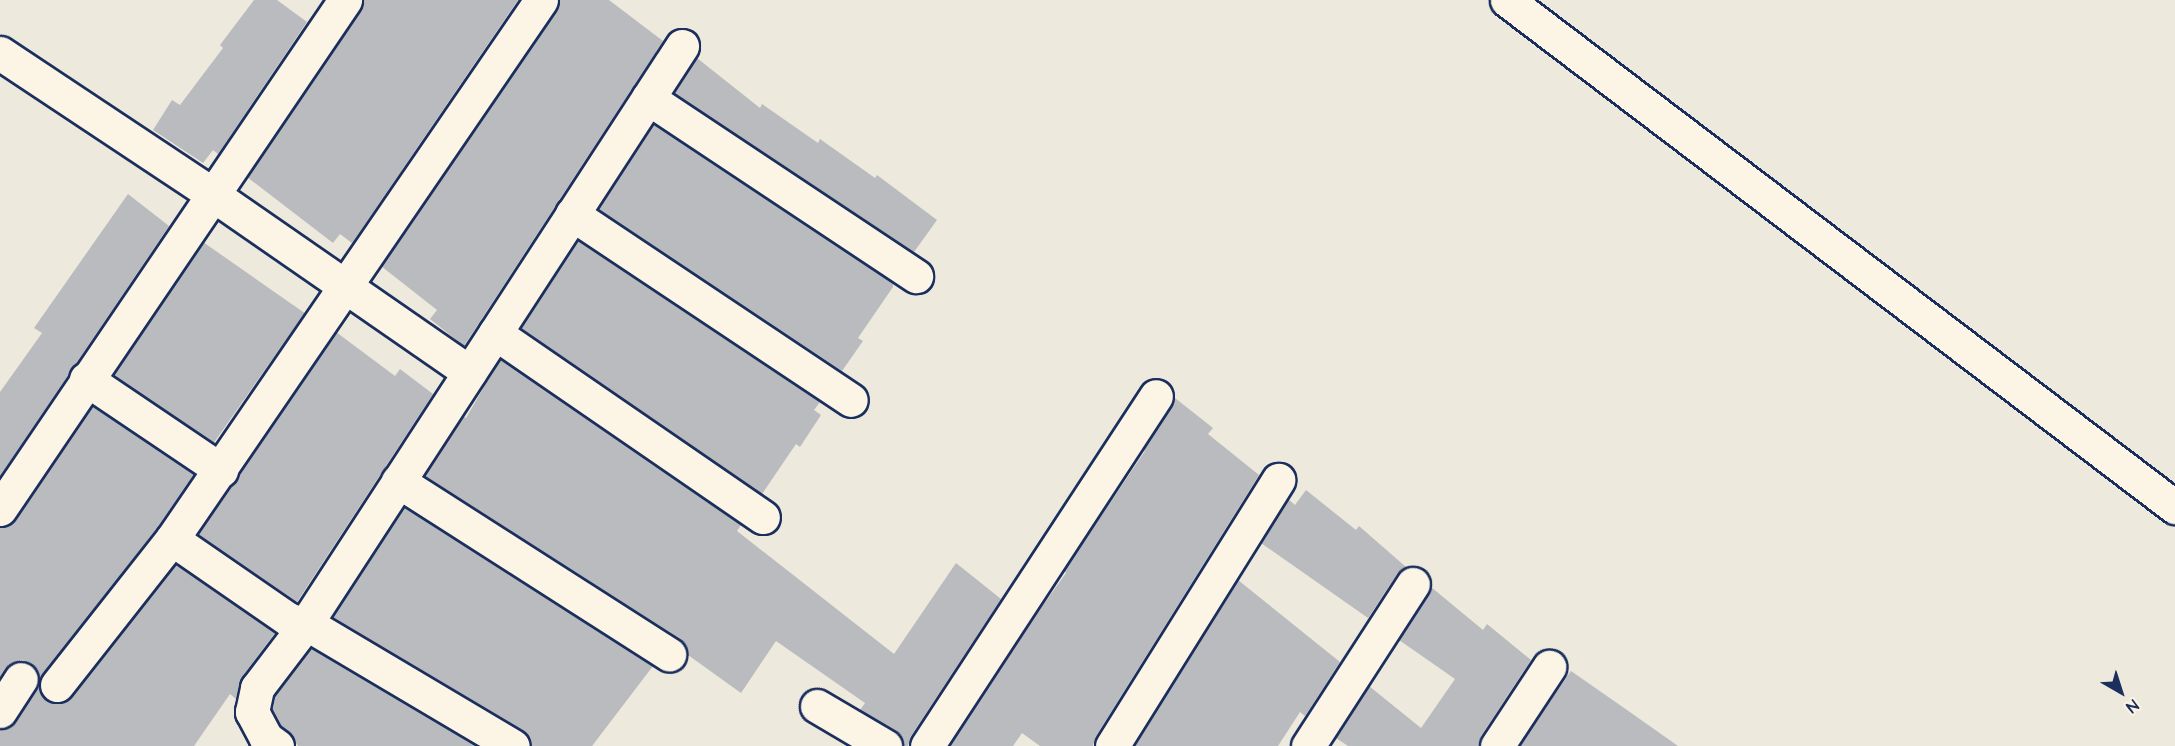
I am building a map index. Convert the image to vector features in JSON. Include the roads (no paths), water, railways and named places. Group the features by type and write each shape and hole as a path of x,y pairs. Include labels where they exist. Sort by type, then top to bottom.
{"street":[{"path":"0,509 345,0"},
{"path":"57,685 172,539 541,0"},
{"path":"1507,0 2175,507"},
{"path":"277,746 266,738 252,712 257,688 305,625 682,46"},
{"path":"0,53 212,194 469,372"},
{"path":"648,98 916,276"},
{"path":"572,214 851,400"},
{"path":"495,333 763,517"},
{"path":"86,379 220,470"},
{"path":"927,746 1156,396"},
{"path":"1112,746 1278,480"},
{"path":"398,481 669,654"},
{"path":"172,539 269,608 288,619 314,628 513,746"},
{"path":"1308,746 1413,584"},
{"path":"1497,746 1549,667"},
{"path":"0,711 21,679"},
{"path":"817,706 885,746"}]}
